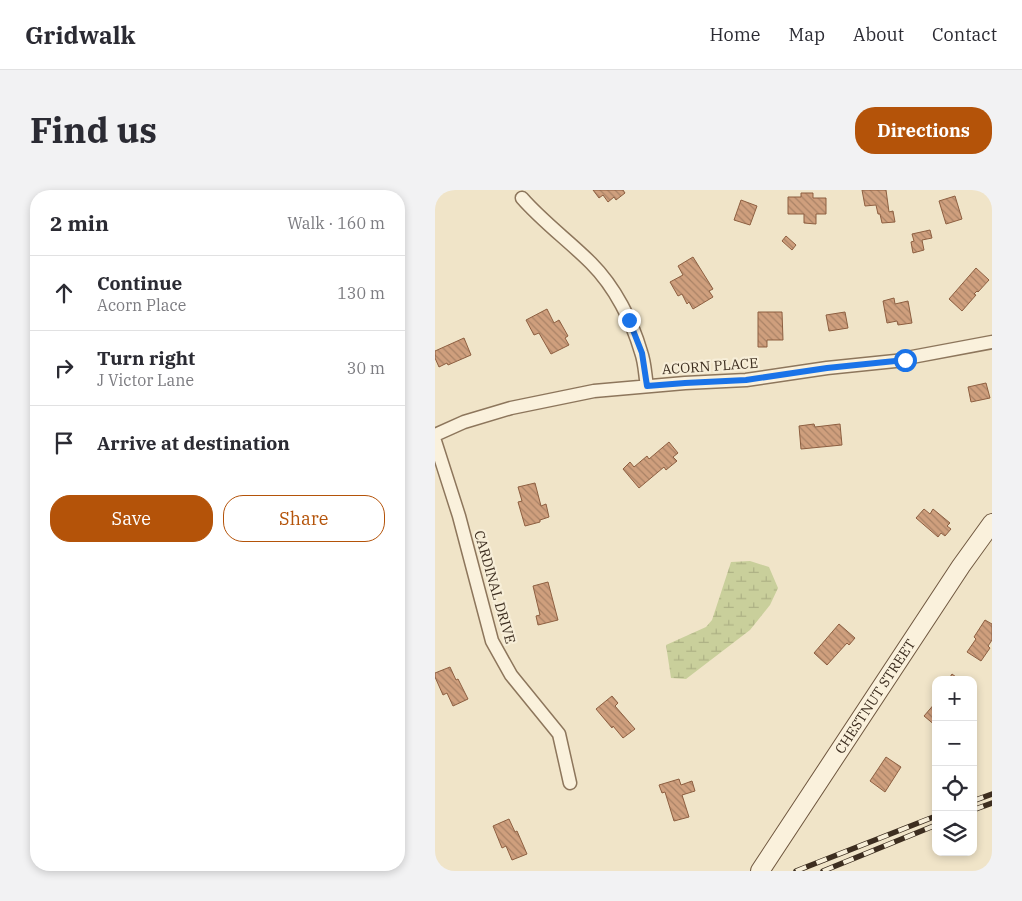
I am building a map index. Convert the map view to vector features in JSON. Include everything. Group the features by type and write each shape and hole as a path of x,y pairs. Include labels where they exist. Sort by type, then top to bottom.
{"main road":[{"name":"CHESTNUT STREET","path":"761,871 961,566 992,523"}],"street":[{"path":"522,198 593,264 614,292 629,320 642,353 647,386"},
{"name":"ACORN PLACE","path":"435,435 464,422 511,408 594,391 746,380 827,368 905,360 992,342"},
{"name":"CARDINAL DRIVE","path":"435,441 459,516 492,641 511,675 559,734 570,783"}],"green space":[{"path":"750,561 769,567 778,588 770,605 750,630 686,679 671,678 666,645 706,627 712,620 731,562"}],"building":[{"path":"593,190 623,190 625,193 616,200 614,197 608,202 603,195 599,198"},
{"path":"862,190 886,190 889,212 893,211 895,222 882,223 876,205 865,206"},
{"path":"801,193 813,193 813,198 826,198 826,214 816,214 816,224 804,223 804,214 788,214 788,197 801,197"},
{"path":"955,196 962,219 946,224 939,201"},
{"path":"741,200 757,206 750,225 734,220"},
{"path":"930,230 932,238 922,240 924,250 913,253 911,242 914,241 912,234"},
{"path":"786,236 796,245 792,250 782,241"},
{"path":"693,257 713,289 709,291 713,297 693,309 689,302 687,304 682,294 678,296 670,282 683,275 678,266"},
{"path":"976,268 989,280 974,294 976,295 962,311 949,299"},
{"path":"894,298 895,304 908,301 912,323 898,325 897,321 887,323 883,301"},
{"path":"547,309 554,323 559,320 568,336 565,338 569,345 551,354 539,333 534,335 526,320"},
{"path":"758,312 782,312 783,340 767,340 767,347 758,347"},
{"path":"845,312 848,328 829,331 826,315"},
{"path":"464,338 471,355 439,367 435,358 435,351"},
{"path":"986,383 990,398 971,402 968,387"},
{"path":"814,424 815,427 840,424 842,445 801,449 799,426"},
{"path":"669,442 678,453 673,457 677,461 666,470 664,467 639,488 623,469 630,462 634,467 647,456 649,459"},
{"path":"535,483 541,506 546,504 549,517 540,520 540,522 525,526 518,502 522,501 518,487"},
{"path":"924,509 930,514 933,509 950,523 947,526 951,529 945,536 941,533 938,537 916,518"},
{"path":"548,582 558,620 538,625 536,616 540,615 533,586"},
{"path":"985,620 992,624 992,640 988,646 990,648 981,661 967,652"},
{"path":"839,624 855,638 849,645 847,643 827,665 814,653"},
{"path":"450,667 468,699 453,706 447,693 443,695 435,677 435,673"},
{"path":"612,696 618,703 615,706 635,729 623,738 596,709"},
{"path":"932,707 932,723 924,716"},
{"path":"886,757 901,767 885,792 870,781"},
{"path":"679,779 681,785 692,781 695,791 682,795 689,817 674,821 665,792 662,793 659,785"},
{"path":"509,819 515,832 517,831 527,854 512,860 506,846 502,848 493,826"}],"railway":[{"path":"977,800 992,794"},
{"path":"977,809 992,803"},
{"path":"796,871 932,818"},
{"path":"823,871 932,827"}],"route":[{"path":"629,320 642,353 647,386 746,380 827,368 905,360"}]}
